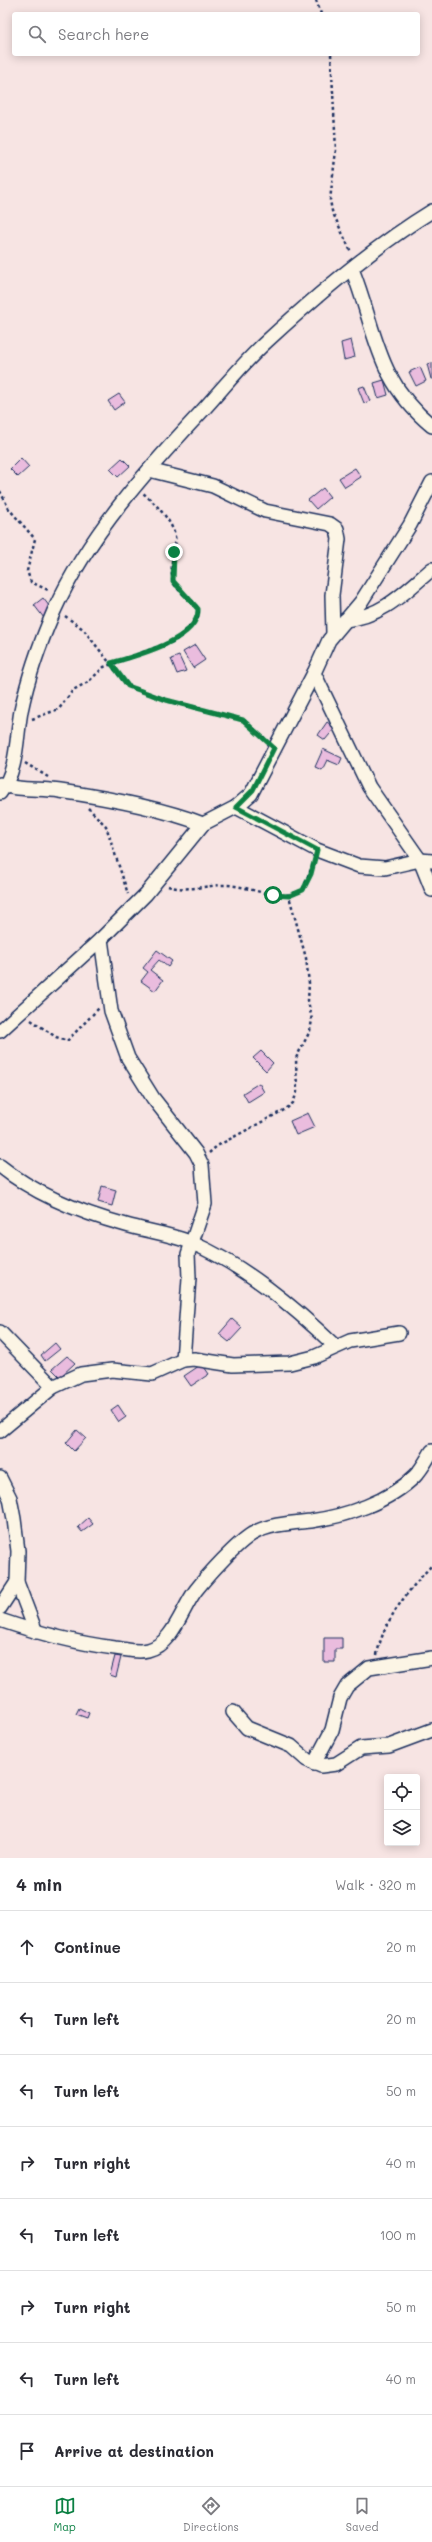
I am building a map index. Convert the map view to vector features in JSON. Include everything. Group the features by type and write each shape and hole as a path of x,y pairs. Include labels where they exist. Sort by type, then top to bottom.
{"street":[{"path":"203,824 172,814 61,791 2,788 12,771 19,728 38,648 61,596 97,538 149,470 266,342 395,233 432,211"},
{"path":"355,266 385,368 399,393 432,426"},
{"path":"149,470 197,481 265,511 330,524 337,529 339,539 332,595 333,633"},
{"path":"0,1031 101,939 131,909 156,882 203,824 236,807 253,790 314,673 333,633 361,602 410,525 432,482"},
{"path":"345,620 365,617 386,608 432,569"},
{"path":"314,673 369,786 426,861 432,890"},
{"path":"236,807 317,850 348,863 371,868 385,868 426,861"},
{"path":"101,939 109,997 120,1040 136,1073 200,1159 205,1184 205,1204 188,1254 189,1278 183,1360"},
{"path":"0,1166 54,1200 119,1223 171,1235 216,1255 285,1300 335,1346"},
{"path":"0,1332 53,1387"},
{"path":"0,1430 53,1387 81,1374 97,1371 152,1374 183,1360 194,1359 233,1365 259,1366 290,1363 314,1357 335,1346 360,1338 398,1333"},
{"path":"0,1620 36,1632 81,1643 139,1651 148,1650 157,1646 172,1630 187,1603 203,1581 252,1534 268,1528 330,1518 359,1510 426,1473 432,1451"},
{"path":"0,1478 10,1498 14,1518 18,1551 17,1582 36,1632"},
{"path":"0,1608 17,1582"},
{"path":"314,1764 332,1730 340,1698 344,1690 369,1668 432,1658"},
{"path":"233,1712 247,1728 291,1746 314,1764 329,1766 361,1748 389,1746 432,1730"}],"path":[{"path":"316,0 320,12"},
{"path":"331,56 336,150 330,200 332,211 355,266"},
{"path":"19,728 36,717 59,708 73,690 88,682 111,663 174,641 184,633 199,616 195,604 173,581 172,566 176,545 174,531 151,500 136,486"},
{"path":"0,491 9,509 35,539 27,571 31,582 61,596"},
{"path":"54,611 83,629 128,686 166,700 243,720 274,748"},
{"path":"14,756 53,781"},
{"path":"87,807 106,826 111,836 117,866 131,909"},
{"path":"156,882 185,888 226,885 273,895 289,896 303,890 308,883 317,850"},
{"path":"200,1159 217,1146 286,1110 293,1103 297,1092 296,1058 310,1031 312,1020 308,1001 309,983 306,958 289,896"},
{"path":"19,1014 56,1037 67,1041 109,997"},
{"path":"376,1667 379,1646 396,1609 432,1565"}],"building":[{"path":"351,340 355,357 344,360 341,343"},
{"path":"432,363 432,379 431,379 427,364"},
{"path":"420,367 426,381 416,386 409,372"},
{"path":"384,380 388,395 378,398 374,383"},
{"path":"364,386 370,401 364,403 358,388"},
{"path":"119,394 125,402 114,410 108,401"},
{"path":"21,458 29,467 18,477 10,469"},
{"path":"122,458 130,466 118,477 110,469"},
{"path":"355,468 361,477 345,487 339,478"},
{"path":"323,488 330,497 316,509 308,500"},
{"path":"43,598 53,611 44,618 34,605"},
{"path":"195,645 205,660 193,668 183,652"},
{"path":"179,656 186,671 177,674 171,659"},
{"path":"327,722 335,728 325,740 318,735"},
{"path":"323,749 342,758 339,765 327,760 322,770 315,767"},
{"path":"157,950 172,961 168,967 159,960 150,970 163,980 155,991 141,981 148,972 143,968"},
{"path":"261,1051 273,1063 266,1071 253,1058"},
{"path":"259,1083 264,1092 248,1102 243,1093"},
{"path":"308,1113 315,1127 296,1135 290,1121"},
{"path":"102,1186 116,1190 112,1206 98,1202"},
{"path":"232,1319 242,1328 229,1342 219,1334"},
{"path":"55,1343 60,1349 45,1361 41,1355"},
{"path":"67,1356 75,1363 60,1377 52,1369"},
{"path":"202,1364 209,1374 191,1386 184,1376"},
{"path":"118,1405 126,1417 119,1422 111,1410"},
{"path":"77,1430 86,1438 74,1451 66,1443"},
{"path":"88,1518 93,1524 82,1532 78,1527"},
{"path":"324,1638 342,1638 342,1649 335,1649 335,1662 324,1662"},
{"path":"115,1656 121,1657 116,1677 110,1675"},
{"path":"79,1708 89,1713 87,1718 76,1714"}],"route":[{"path":"174,552 172,566 173,581 195,604 198,609 199,616 184,633 174,641 142,654 111,663 128,686 166,700 187,704 243,720 258,731 274,748 253,790 241,804 236,807 241,812 276,830 294,837 317,850 308,883 303,890 289,896 273,895"}]}
